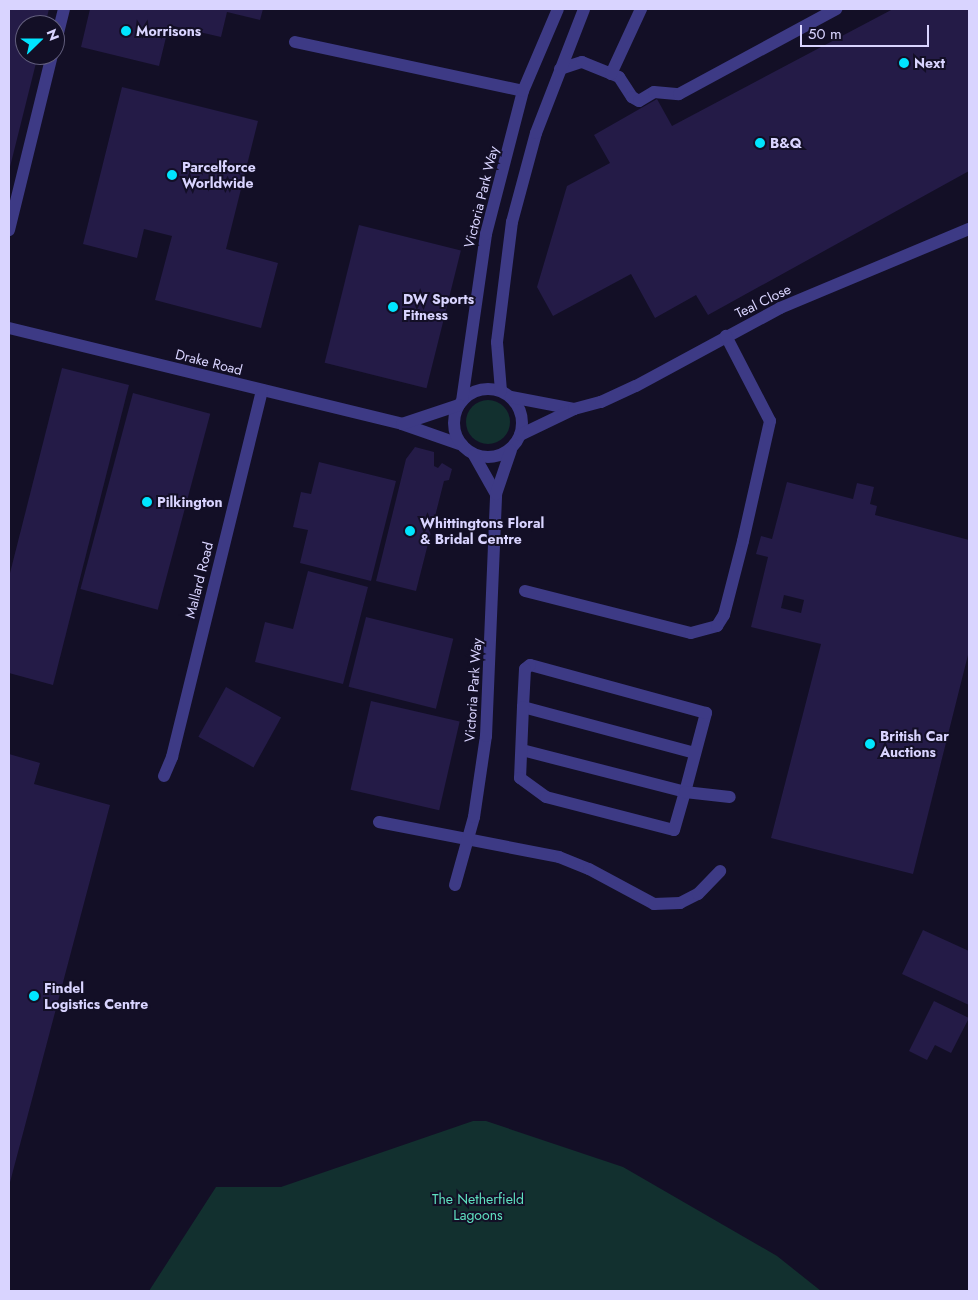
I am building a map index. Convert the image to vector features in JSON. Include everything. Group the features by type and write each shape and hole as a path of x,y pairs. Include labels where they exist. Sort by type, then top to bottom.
{"street":[{"name":"Victoria Park Way","path":"461,403 482,251 524,90 558,9"},
{"path":"474,455 493,457 511,450 520,436 522,418 506,394 497,342 512,222 536,133 584,9"},
{"path":"610,74 641,9"},
{"path":"560,69 582,62 619,77 632,97 639,101 654,92 679,94 836,9"},
{"path":"295,42 524,90"},
{"path":"9,230 50,65"},
{"name":"Teal Close","path":"520,436 574,409 600,402 636,386 726,336 806,297 899,261 969,229"},
{"name":"Drake Road","path":"9,328 402,424 462,445"},
{"path":"525,591 690,633 717,626 743,541 770,421 726,336"},
{"path":"402,424 461,403 474,392 488,389 506,394"},
{"name":"Mallard Road","path":"164,776 172,757 262,390"},
{"name":"Teal Close","path":"506,394 574,409"},
{"path":"461,403 455,428 462,445 474,455 496,494"},
{"name":"Victoria Park Way","path":"455,885 469,839 486,736 496,494 511,450"},
{"path":"530,664 706,713 674,830 566,804 546,797 520,778 522,750 525,669 530,664"},
{"path":"523,707 695,753"},
{"path":"522,750 685,792 730,797"},
{"path":"379,822 559,857 589,869 654,904 680,903 698,894 720,871"}],"green space":[{"path":"488,400 500,404 506,410 510,422 506,434 500,440 488,444 476,440 470,434 466,422 470,410 476,404"},
{"name":"The Netherfield Lagoons","path":"473,1121 486,1121 623,1167 777,1256 821,1291 149,1291 216,1187 281,1187"}],"building":[{"path":"9,9 49,9 48,15 15,15 15,65 36,65 9,171"},
{"name":"Morrisons","path":"90,9 263,9 260,20 227,12 221,37 169,25 159,66 81,47"},
{"path":"893,9 969,9 969,171 708,315 696,295 655,318 631,274 553,316 537,287 567,186 610,163 594,135 657,99 672,126"},
{"name":"Parcelforce Worldwide","path":"122,87 258,121 226,249 278,263 261,328 155,300 172,236 144,229 137,258 83,244"},
{"name":"DW Sports Fitness","path":"359,225 461,250 427,388 325,363"},
{"path":"62,368 129,385 53,685 9,673 9,577"},
{"name":"Pilkington","path":"133,393 210,414 158,610 80,589"},
{"name":"Whittingtons Floral & Bridal Centre","path":"415,447 434,452 434,466 438,468 442,463 452,469 449,480 444,481 416,591 376,581 406,459"},
{"path":"319,462 396,481 371,581 300,563 308,530 293,527 301,492 311,494"},
{"name":"British Car Auctions","path":"787,482 853,499 857,483 874,487 870,504 877,506 875,515 969,540 969,651 913,874 771,838 821,644 751,627 768,557 756,554 761,536 772,539","holes":["784,595 804,600 801,613 781,608"]},
{"path":"308,571 368,587 343,684 255,662 265,622 293,629"},
{"path":"366,617 453,639 436,709 349,687"},
{"path":"226,687 281,718 253,767 198,737"},
{"path":"371,701 460,721 439,810 351,790"},
{"name":"Findel Logistics Centre","path":"9,754 40,763 34,784 110,805 9,1186"},
{"path":"923,930 969,951 969,1005 902,974"},
{"path":"934,1001 969,1018 951,1053 935,1045 927,1060 909,1051"}],"place":[{"name":"Morrisons","path":"126,31"},
{"name":"Next","path":"904,63"},
{"name":"B&Q","path":"760,143"},
{"name":"Parcelforce Worldwide","path":"172,175"},
{"name":"DW Sports Fitness","path":"393,307"},
{"name":"Pilkington","path":"147,502"},
{"name":"Whittingtons Floral & Bridal Centre","path":"410,531"},
{"name":"British Car Auctions","path":"870,744"},
{"name":"Findel Logistics Centre","path":"34,996"}]}
